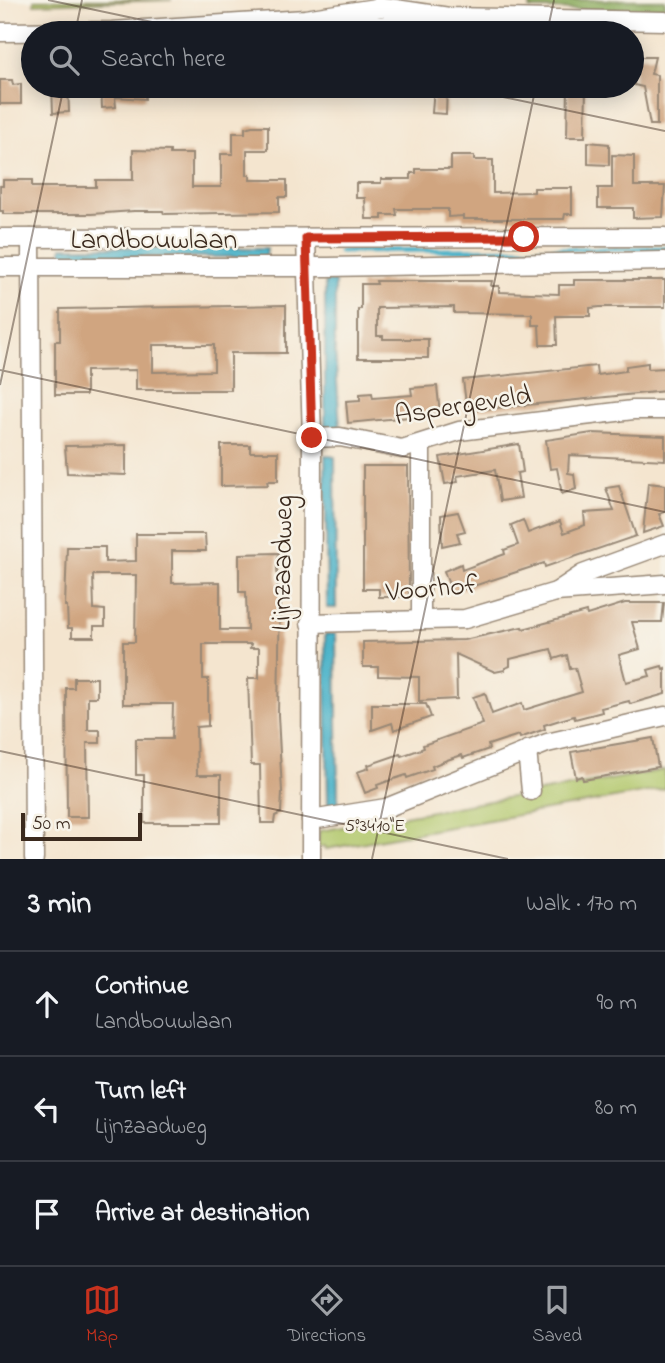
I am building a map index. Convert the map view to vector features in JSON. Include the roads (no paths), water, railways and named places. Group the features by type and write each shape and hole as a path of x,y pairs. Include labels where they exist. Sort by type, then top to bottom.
{"street":[{"path":"418,21 449,17 665,21"},
{"path":"273,21 326,21"},
{"path":"0,32 21,32"},
{"name":"Landbouwlaan","path":"0,238 665,237"},
{"path":"31,238 34,859"},
{"path":"306,238 308,267"},
{"name":"Landbouwlaan","path":"0,267 308,267 665,261"},
{"name":"Lijnzaadweg","path":"308,267 312,438 311,859"},
{"name":"Aspergeveld","path":"312,438 340,437 402,449 459,431 633,410 665,410"},
{"path":"421,445 421,620"},
{"name":"Voorhof","path":"556,592 583,574 665,544"},
{"name":"Voorhof","path":"310,623 465,619 556,592 665,584"},
{"path":"311,820 386,808 547,743 665,716"},
{"path":"527,750 531,791"}],"water":[{"path":"62,247 267,248 266,257 62,257"},
{"path":"325,281 335,282 335,351 340,427 325,428"},
{"path":"325,455 335,457 336,608 327,608"},
{"path":"325,634 336,634 338,805 328,805"}],"waterway":[{"path":"340,251 665,248"}]}
